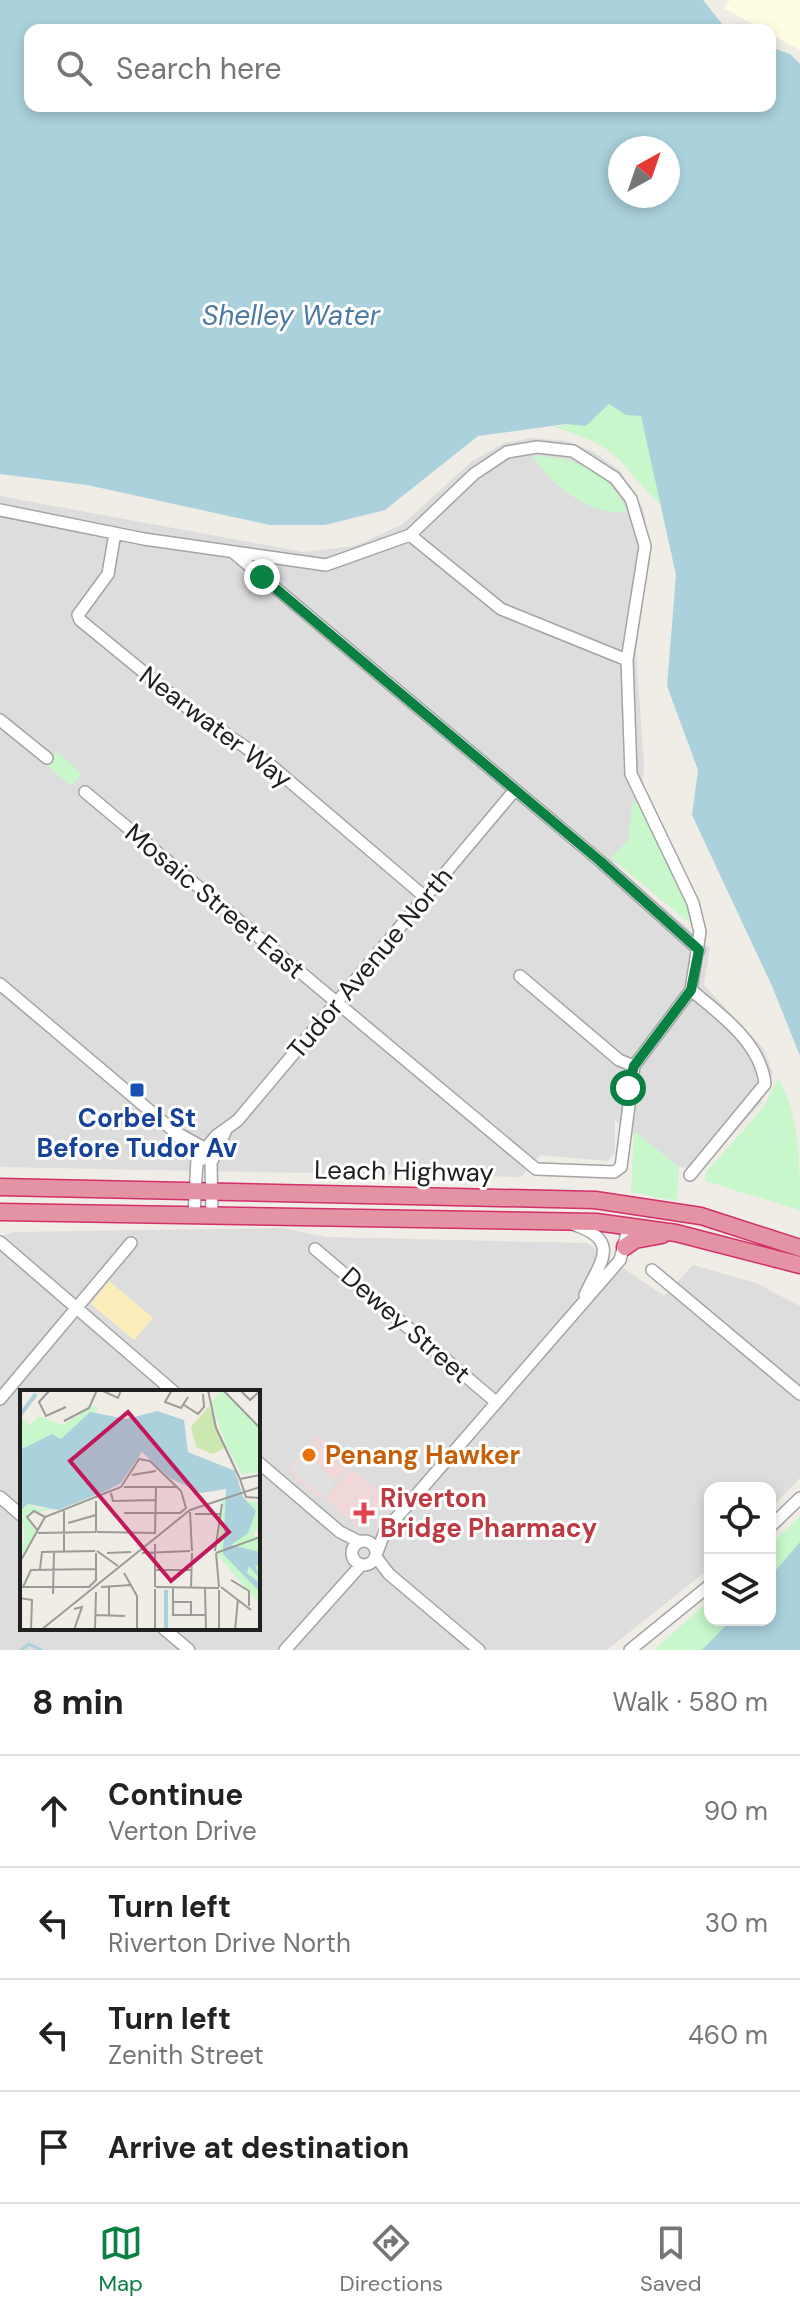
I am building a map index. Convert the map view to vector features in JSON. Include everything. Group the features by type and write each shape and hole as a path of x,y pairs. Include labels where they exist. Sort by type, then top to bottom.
{"highway":[{"name":"Leach Highway","path":"0,1187 595,1200 701,1216 800,1248"},
{"path":"595,1200 616,1211 622,1224"},
{"name":"Leach Highway","path":"0,1212 622,1224 676,1233 800,1265"},
{"path":"625,1247 635,1240 676,1233"}],"street":[{"path":"0,510 115,533 326,565 410,535 474,474 507,452 551,447 573,451 615,478 631,499 645,546 627,660 631,774 693,903 700,932 699,950 691,990 634,1066 619,1060 520,976"},
{"name":"Nearwater Way","path":"115,533 108,574 78,615 80,620 185,706 267,762 425,897"},
{"path":"410,535 501,609 627,660"},
{"path":"234,553 600,861 699,950"},
{"path":"0,720 47,758"},
{"name":"Tudor Avenue North","path":"194,1216 211,1154 225,1132 514,791"},
{"name":"Mosaic Street East","path":"85,792 536,1169 614,1172 621,1167 634,1066"},
{"path":"0,984 175,1132 211,1154"},
{"path":"690,1175 765,1084 758,1059 740,1035 691,990"},
{"path":"175,1132 197,1159 211,1154"},
{"name":"Tudor Avenue North","path":"197,1159 212,1216"},
{"path":"567,1222 596,1233 604,1246 601,1263 582,1303"},
{"path":"285,1650 364,1554 605,1279 625,1247 627,1233 622,1224"},
{"path":"0,1242 172,1390"},
{"path":"0,1399 131,1243"},
{"name":"Dewey Street","path":"315,1249 496,1402"},
{"path":"652,1270 800,1394"},
{"path":"260,1464 479,1650"},
{"path":"0,1497 20,1514"},
{"path":"776,1521 800,1498"},
{"path":"630,1650 704,1590"},
{"path":"165,1630 189,1650"}],"shaded area":[{"path":"730,0 800,0 800,50 776,37 776,24 752,24 724,8"},
{"path":"531,438 567,441 594,452 619,470 643,508 650,546 636,653 644,764 640,818 629,846 614,864 710,948 704,985 764,1049 773,1073 761,1103 701,1169 679,1167 615,1121 615,1153 607,1161 540,1155 521,1177 0,1167 0,496 304,552 355,546 403,524 471,462 504,443"},
{"path":"282,1228 326,1237 587,1243 664,1296 693,1265 756,1283 800,1306 800,1478 776,1503 776,1482 704,1482 704,1573 607,1650 0,1650 0,1237 13,1232"},
{"path":"319,1435 350,1464 321,1499 288,1471"},
{"path":"305,1454 336,1480 323,1496 291,1470"},
{"path":"351,1468 388,1500 367,1525 357,1526 325,1499"}],"sand":[{"path":"109,1281 153,1318 134,1340 91,1304"}],"green space":[{"path":"609,404 626,415 641,416 645,423 660,504 610,452 588,439 555,427 595,418"},
{"path":"533,456 577,463 601,476 620,497 627,511 600,509 574,497 550,478"},
{"path":"57,752 82,774 71,786 46,765"},
{"path":"637,802 688,902 692,925 611,858 629,839 632,803"},
{"path":"778,1079 795,1125 800,1210 705,1181 707,1171 763,1108"},
{"path":"634,1131 679,1167 677,1201 631,1192"},
{"path":"800,1516 800,1650 654,1650 704,1605 704,1626 776,1626 776,1539"}],"water":[{"name":"Shelley Water","path":"0,0 703,0 722,24 24,24 24,112 776,112 776,49 790,54 800,64 800,1056 772,986 692,815 698,770 667,686 676,575 641,416 626,415 609,404 586,426 566,424 478,436 385,510 325,525 270,525 87,485 0,474"},
{"path":"800,1542 800,1650 702,1650 725,1626 776,1626 776,1570"}],"waterway":[{"path":"21,1650 29,1644 41,1650"}],"place":[{"name":"Corbel St Before Tudor Av","path":"137,1090"},
{"name":"Penang Hawker","path":"309,1455"},
{"name":"Riverton Bridge Pharmacy","path":"364,1513"}],"route":[{"path":"262,577 465,751 600,861 699,950 691,990 634,1066 628,1088"}]}
